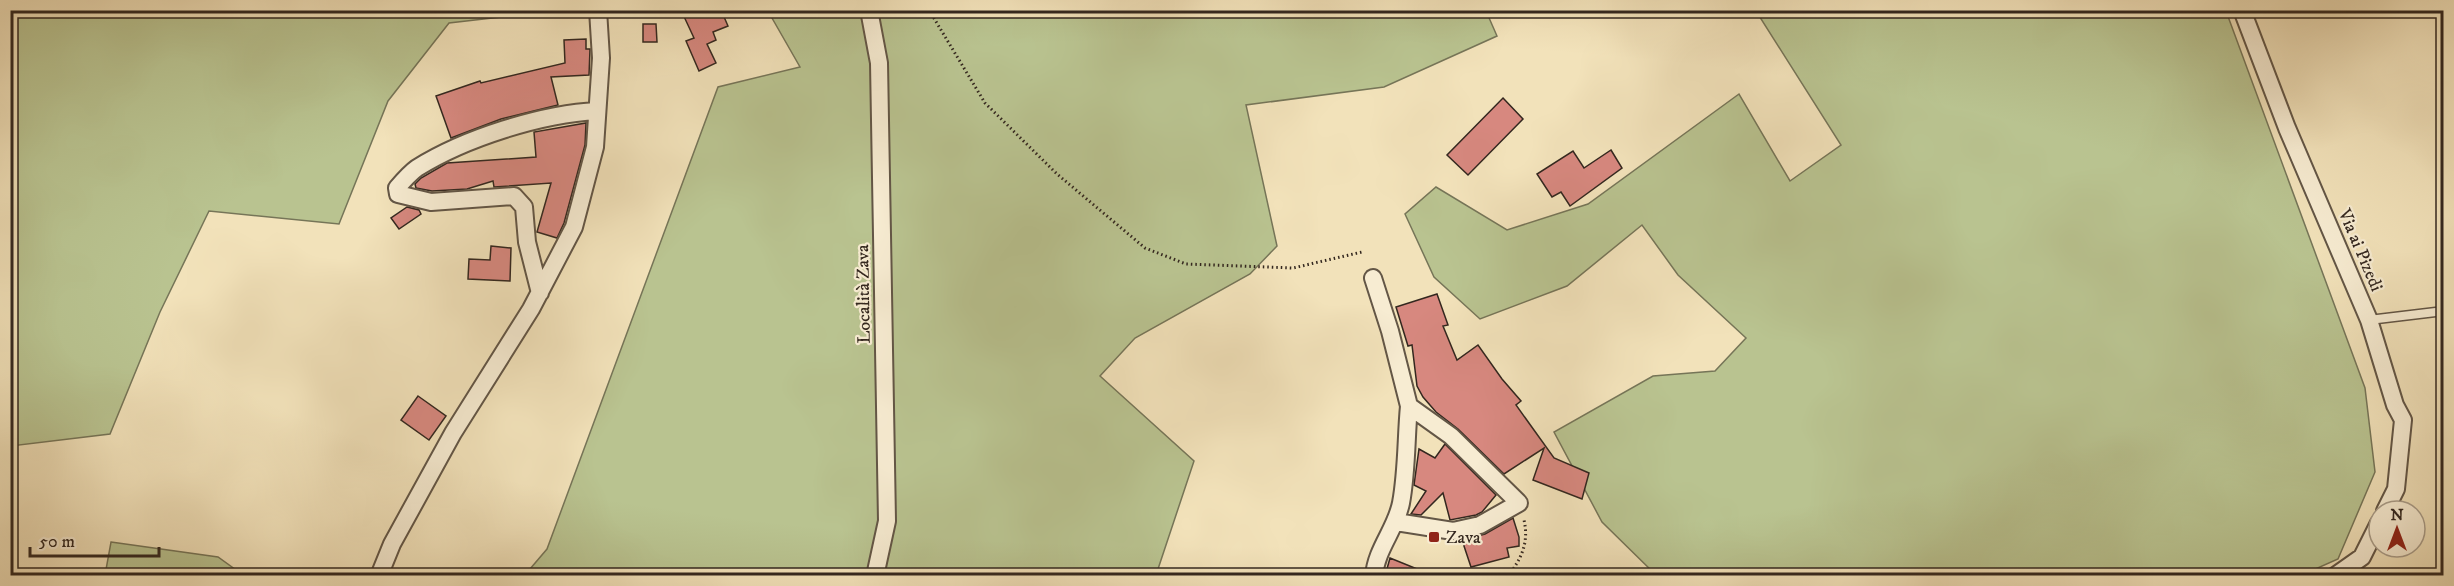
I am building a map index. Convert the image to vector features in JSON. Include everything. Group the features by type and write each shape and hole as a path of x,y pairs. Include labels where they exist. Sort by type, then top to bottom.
{"street":[{"path":"379,576 392,544 453,433 540,293 574,227 595,147 601,58 598,10"},
{"name":"Località Zava","path":"869,10 879,63 887,521 875,576"},
{"name":"Via ai Pizedi","path":"2242,10 2287,128 2369,320 2395,405 2403,420 2396,489 2391,499"},
{"path":"540,293 527,242 524,207 514,196 431,202 398,194 397,188 415,169 461,147 525,123 569,112 597,111"},
{"path":"1373,278 1390,331 1409,406 1401,502 1396,522 1375,560 1374,576"},
{"path":"1396,522 1453,531 1480,525 1519,503 1451,436 1409,406"},
{"path":"2335,576 2362,557 2367,547"}],"lane":[{"path":"2369,320 2444,311"}],"path":[{"path":"929,10 985,103 1057,174 1145,248 1186,264 1293,268 1362,252"},
{"path":"1508,576 1518,563 1526,542 1525,522 1519,503"}],"green space":[{"path":"554,10 449,23 388,101 339,224 209,211 160,312 110,434 11,446 10,11"},
{"path":"768,11 1486,11 1497,36 1384,87 1246,105 1277,246 1250,274 1135,338 1100,376 1194,461 1158,569 1150,575 524,576 547,549 718,87 800,67"},
{"path":"1756,11 2226,11 2365,388 2375,472 2338,559 2302,575 1656,575 1602,522 1554,432 1653,376 1715,371 1746,338 1678,275 1642,225 1567,286 1480,319 1434,277 1405,214 1436,187 1507,230 1588,204 1739,94 1790,181 1841,145"},
{"path":"111,542 218,557 243,575 105,575"}],"building":[{"path":"681,10 721,10 728,26 713,32 716,40 707,44 716,63 699,71 686,41 694,38"},
{"path":"643,24 656,24 657,42 643,42"},
{"path":"586,39 586,49 590,49 589,75 551,77 558,105 501,119 451,138 436,96 480,81 481,83 565,63 564,40"},
{"path":"1503,98 1523,119 1468,175 1447,155"},
{"path":"586,123 585,145 564,223 557,238 537,232 551,183 494,187 493,181 467,189 432,191 416,188 415,184 421,178 447,163 536,157 534,132"},
{"path":"1611,150 1622,168 1570,206 1561,192 1552,197 1537,174 1573,151 1584,168"},
{"path":"407,207 419,210 421,214 399,229 391,218"},
{"path":"491,246 511,248 510,281 468,279 469,259 490,260"},
{"path":"1437,294 1448,325 1443,326 1457,360 1478,345 1521,401 1516,405 1554,458 1589,473 1582,499 1533,480 1544,448 1504,474 1458,429 1436,412 1423,397 1417,386 1412,345 1408,346 1396,307"},
{"path":"418,396 446,416 429,440 401,420"},
{"path":"1445,444 1496,495 1482,512 1476,515 1450,520 1443,493 1421,515 1411,514 1426,491 1414,485 1419,449 1435,458"},
{"path":"1513,518 1519,537 1519,546 1507,548 1509,557 1471,567 1462,540 1485,534"},
{"path":"1390,558 1432,575 1432,576 1385,576"}],"place":[{"name":"Zava","path":"1434,537"}]}
